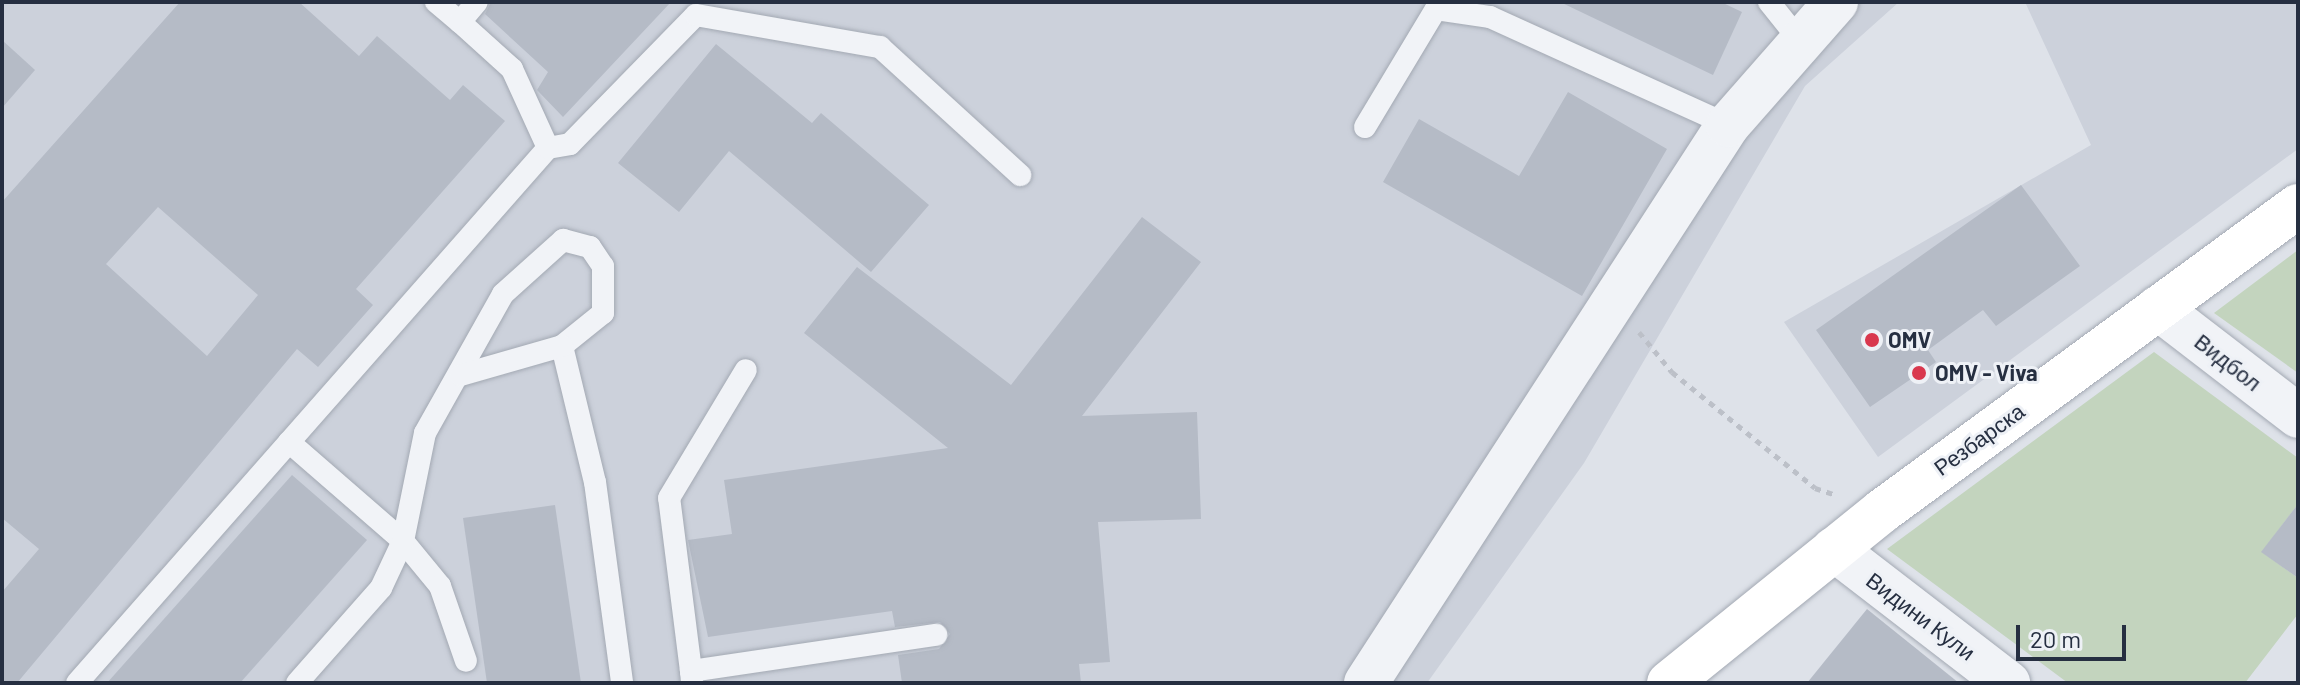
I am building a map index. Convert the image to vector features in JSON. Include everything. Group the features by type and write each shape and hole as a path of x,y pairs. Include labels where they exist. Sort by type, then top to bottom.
{"street":[{"path":"1366,683 1611,297 1728,125 1836,2"},
{"name":"Резбарска","path":"1669,683 1882,511 2298,206"},
{"name":"Видбол","path":"2158,308 2298,416"},
{"name":"Видини Кули","path":"1834,549 2008,683"}],"lane":[{"path":"436,2 512,69 548,148"},
{"path":"460,22 477,2"},
{"path":"1769,2 1801,42"},
{"path":"1365,127 1436,9 1490,17 1728,125"},
{"path":"77,683 548,148 570,144 696,15 880,47 1020,175"},
{"path":"297,683 381,588 403,541 425,433 461,375 503,294 563,240 590,247 603,266 603,313 562,346 461,375"},
{"path":"562,346 595,482 622,683"},
{"path":"746,370 669,498 692,677 936,635"},
{"path":"289,442 403,541 440,586 466,661"}],"path":[{"path":"1611,297 1672,372 1815,488 1882,511"}],"shaded area":[{"path":"2,2 1899,2 1805,86 1584,463 1427,683 2,683"},
{"path":"2025,2 2298,2 2298,149 1878,457 1784,322 2091,145"}],"green space":[{"path":"2298,250 2298,373 2214,313"},
{"path":"2154,352 2298,458 2298,504 2262,552 2298,578 2298,614 2245,683 2068,683 1887,549"}],"building":[{"path":"180,2 299,2 359,56 377,36 450,100 463,85 505,121 356,289 373,305 318,367 297,349 17,683 2,683 2,592 39,549 2,518 2,202","holes":["158,207 258,295 207,356 106,264"]},
{"path":"491,2 671,2 563,117 537,90 548,72 485,14"},
{"path":"1560,2 1721,2 1742,12 1713,75"},
{"path":"2,40 35,70 2,108"},
{"path":"716,44 812,123 821,113 929,205 871,272 729,151 679,212 618,163"},
{"path":"1568,92 1667,149 1582,296 1383,182 1419,119 1519,176"},
{"path":"2021,185 2080,266 1996,326 1983,310 1928,350 1936,362 1870,407 1816,330"},
{"path":"1142,217 1201,262 1082,416 1197,412 1201,519 1098,522 1110,662 1079,664 1081,683 902,683 898,655 939,649 950,634 940,622 895,627 892,611 708,637 688,540 732,534 724,480 948,448 804,333 857,267 1011,385"},
{"path":"292,475 367,540 240,683 107,683"},
{"path":"2298,504 2298,578 2261,552"},
{"path":"555,505 581,683 487,683 463,518"},
{"path":"1867,609 1959,683 1807,683"}],"place":[{"name":"OMV","path":"1872,340"},
{"name":"OMV - Viva","path":"1919,373"}]}
